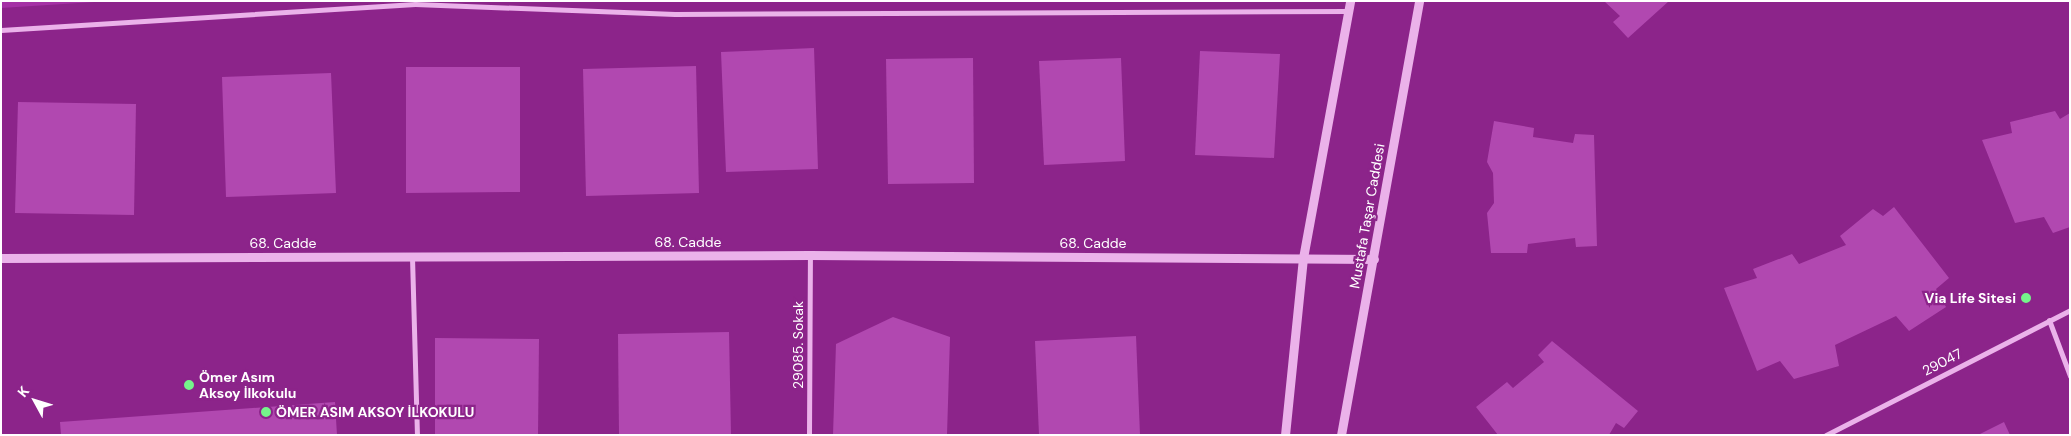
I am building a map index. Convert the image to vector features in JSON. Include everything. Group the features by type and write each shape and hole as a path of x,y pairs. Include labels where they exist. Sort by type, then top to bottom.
{"street":[{"name":"Mustafa Taşar Caddesi","path":"1341,435 1419,1"},
{"path":"1,30 415,4 674,14 1349,6 1303,258 1285,435"},
{"name":"68. Cadde","path":"1,258 810,255 1374,259"},
{"name":"29085. Sokak","path":"809,435 810,255"},
{"path":"412,257 417,435"},
{"name":"29047","path":"1826,435 2070,310"},
{"path":"2049,320 2070,376"}],"shaded area":[{"path":"1,1 110,1 1,8"}],"building":[{"path":"1604,1 1669,1 1628,38 1613,22 1620,16"},
{"path":"814,48 818,169 726,172 721,52"},
{"path":"1200,51 1280,54 1274,158 1195,155"},
{"path":"973,58 974,183 888,184 886,59"},
{"path":"1121,58 1125,161 1044,165 1039,61"},
{"path":"696,66 699,193 586,196 583,69"},
{"path":"406,67 520,67 520,192 406,193"},
{"path":"331,73 336,193 226,197 222,77"},
{"path":"18,102 136,104 134,215 15,213"},
{"path":"2055,111 2060,119 2070,113 2070,227 2053,233 2044,217 2015,223 1982,140 2012,133 2010,122"},
{"path":"1494,121 1534,128 1533,137 1573,143 1575,134 1594,135 1597,246 1576,247 1575,238 1528,244 1527,253 1491,253 1487,213 1494,203 1493,173 1487,162"},
{"path":"1894,207 1949,278 1936,289 1946,307 1909,331 1896,316 1835,345 1839,366 1794,379 1780,361 1757,371 1724,288 1757,278 1753,269 1792,254 1799,264 1846,245 1840,236 1873,209 1883,216"},
{"path":"893,317 950,337 947,435 833,435 836,344"},
{"path":"729,332 731,435 619,435 618,334"},
{"path":"1136,336 1140,435 1039,435 1035,341"},
{"path":"435,338 539,339 538,435 435,435"},
{"path":"1552,341 1638,411 1624,428 1616,423 1609,435 1498,435 1476,407 1507,382 1513,388 1544,362 1538,355"},
{"name":"ÖMER ASIM AKSOY İLKOKULU","path":"335,402 337,435 61,435 60,422"},
{"path":"2004,422 2010,435 1978,435"}],"place":[{"name":"Via Life Sitesi","path":"2026,298"},
{"name":"Ömer Asım Aksoy İlkokulu","path":"189,385"},
{"name":"ÖMER ASIM AKSOY İLKOKULU","path":"266,412"}]}
